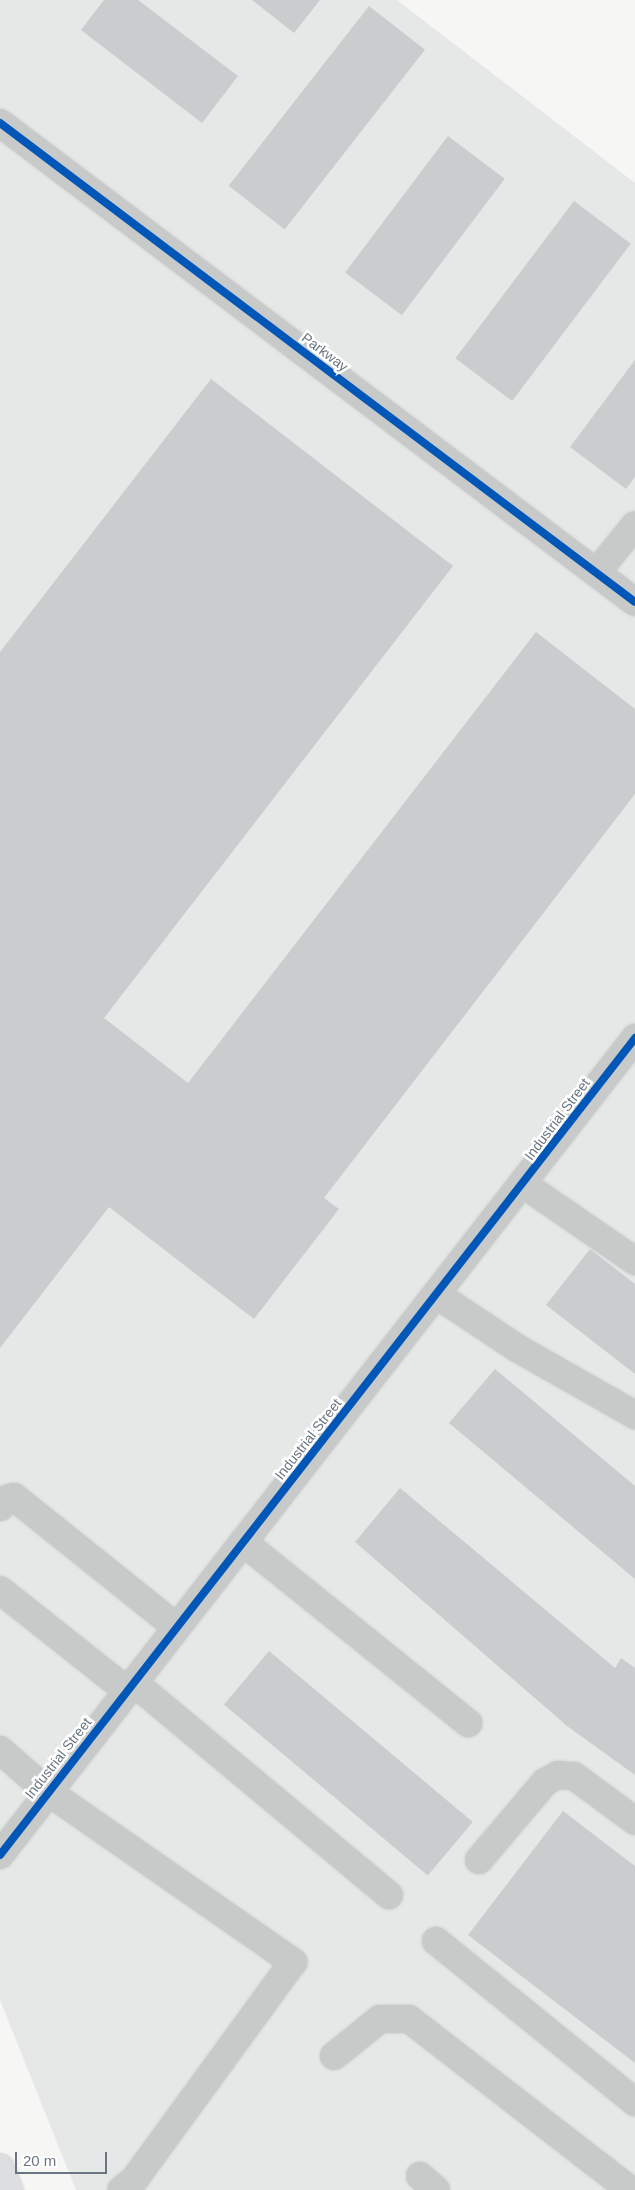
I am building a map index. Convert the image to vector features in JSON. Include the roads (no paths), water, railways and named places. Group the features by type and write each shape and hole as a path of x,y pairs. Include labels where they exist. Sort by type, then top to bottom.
{"main road":[{"path":"0,2168 9,2190"}],"street":[{"name":"Parkway","path":"0,123 635,602"},
{"path":"597,572 635,525"},
{"name":"Industrial Street","path":"0,1855 47,1791 523,1184 635,1038"},
{"path":"523,1184 635,1261"},
{"path":"437,1294 517,1348 635,1415"},
{"path":"0,1507 6,1499 14,1497 176,1627"},
{"path":"243,1542 468,1723"},
{"path":"0,1590 130,1686 390,1895"},
{"path":"0,1750 47,1791 293,1962 134,2180 121,2190"},
{"path":"479,1860 545,1782 558,1775 574,1776 635,1820"},
{"path":"436,1941 635,2102"},
{"path":"334,2056 380,2019 409,2019 630,2190"}]}
